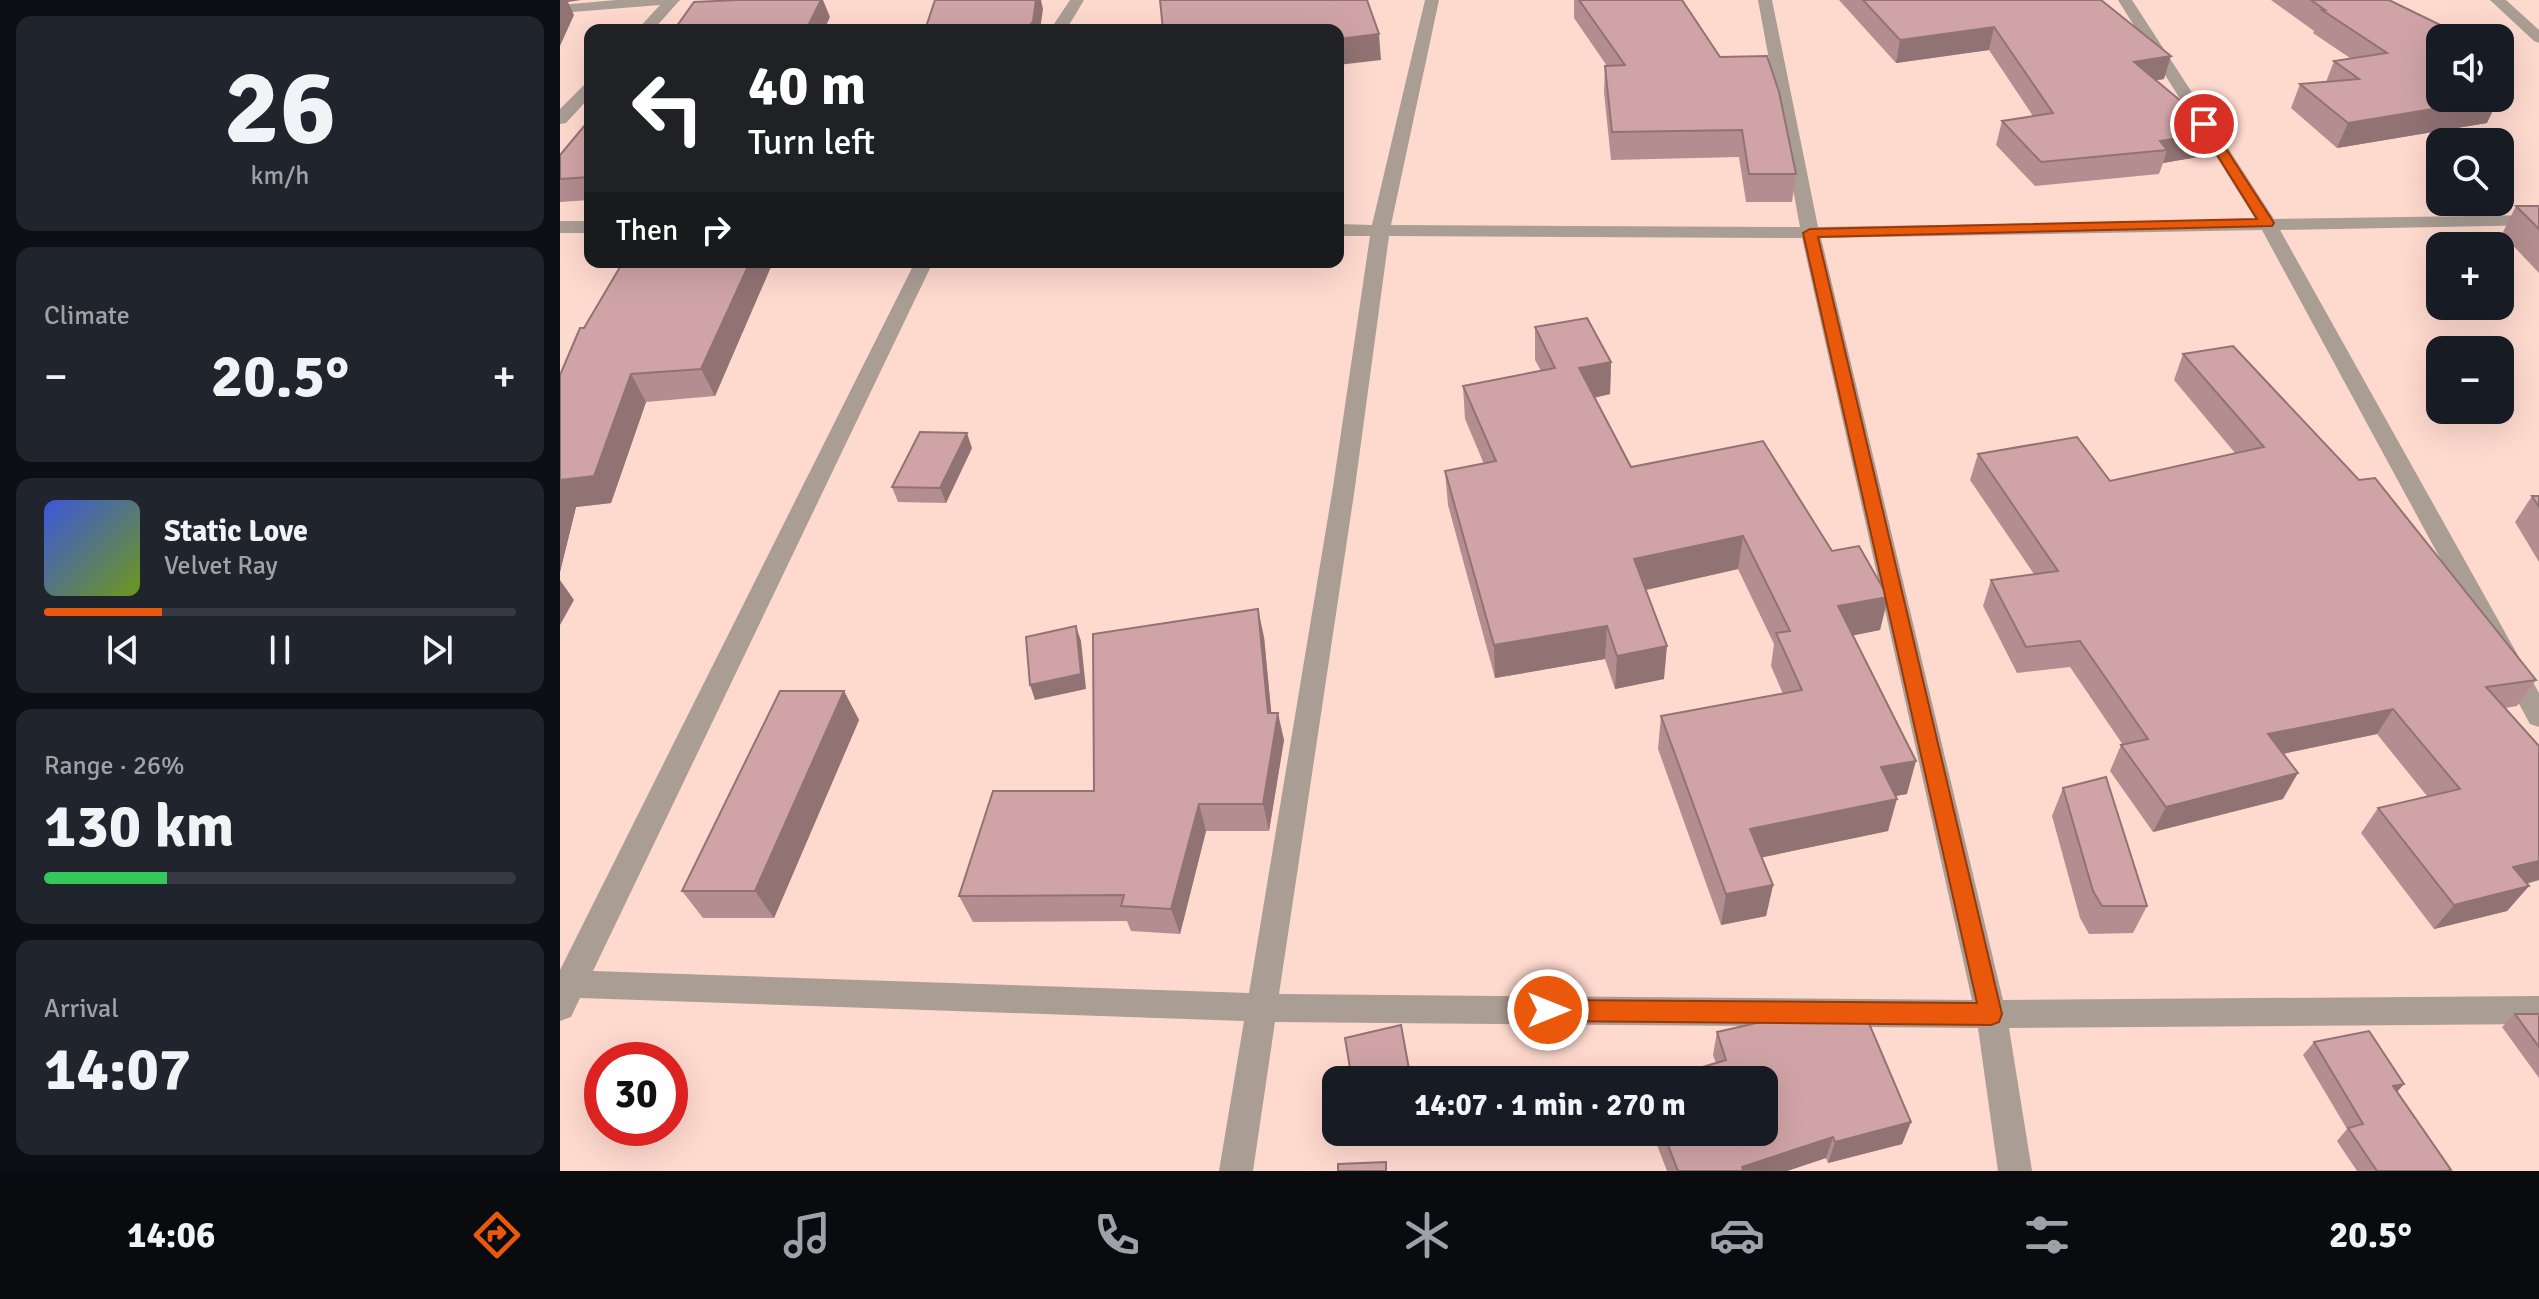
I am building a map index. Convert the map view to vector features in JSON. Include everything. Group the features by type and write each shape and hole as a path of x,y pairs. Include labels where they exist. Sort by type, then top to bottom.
{"street":[{"path":"560,9 672,0"},
{"path":"650,24 672,0"},
{"path":"1062,24 1077,0"},
{"path":"1236,1171 1344,487 1380,231 1432,0"},
{"path":"1765,0 1810,233 1991,1014 2015,1171"},
{"path":"2125,0 2267,223 2539,717"},
{"path":"2497,0 2539,38"},
{"path":"560,119 584,94"},
{"path":"1344,230 1810,233 2539,220"},
{"path":"560,227 584,227"},
{"path":"921,268 564,992 1263,1008 1991,1014 2539,1010"}],"building":[{"path":"821,0 809,24 678,24 694,2"},
{"path":"935,0 1036,0 1031,24 927,24"},
{"path":"1160,0 1367,0 1379,34 1344,38 1344,24 1162,24"},
{"path":"1579,0 1682,0 1720,57 1767,56 1779,92 1796,174 1749,174 1742,130 1612,132 1605,66 1625,65"},
{"path":"1863,0 2101,0 2171,56 2134,62 2218,132 2160,141 2167,150 2041,162 2002,121 2053,113 1994,27 1900,40"},
{"path":"2311,0 2389,0 2438,24 2426,24 2426,110 2348,123 2300,84 2359,79 2334,61 2387,53 2322,10 2325,10"},
{"path":"584,126 584,177 560,179 560,155"},
{"path":"2516,206 2539,206 2539,229"},
{"path":"619,268 747,268 701,369 631,374 594,476 560,480 560,375 580,328 584,328"},
{"path":"1587,318 1611,362 1579,368 1631,467 1763,441 1832,551 1859,546 1888,597 1838,606 1916,761 1881,767 1897,799 1750,829 1773,885 1726,894 1661,716 1802,690 1776,633 1790,631 1743,536 1634,559 1667,646 1617,656 1607,626 1494,645 1445,471 1496,461 1463,386 1555,368 1535,327"},
{"path":"2233,346 2359,480 2375,478 2536,680 2486,687 2539,746 2539,861 2513,867 2529,886 2454,905 2378,808 2460,789 2393,709 2268,734 2298,773 2166,807 2121,745 2148,739 2080,641 2026,647 1991,580 2058,571 1978,454 2077,437 2110,481 2264,447 2183,354"},
{"path":"920,432 967,433 940,488 892,487"},
{"path":"1258,609 1268,713 1278,713 1263,804 1199,804 1171,909 1121,906 1124,895 959,896 993,791 1094,791 1093,634"},
{"path":"1076,626 1081,674 1030,685 1026,637"},
{"path":"780,691 844,691 755,891 682,891"},
{"path":"2106,777 2147,906 2102,906 2093,891 2063,788"},
{"path":"1828,1007 1862,1007 1911,1122 1835,1142 1833,1137 1742,1167 1743,1171 1678,1171 1668,1146 1778,1146 1778,1066 1706,1066 1726,1060 1717,1032"},
{"path":"2515,1014 2539,1014 2539,1047"},
{"path":"1401,1025 1408,1066 1350,1066 1345,1038"},
{"path":"2369,1031 2404,1084 2393,1086 2451,1170 2377,1171 2348,1128 2363,1124 2314,1042"},
{"path":"1386,1162 1386,1171 1338,1171 1338,1164"}],"route":[{"path":"1548,1010 1991,1014 1810,233 2267,223 2204,124"}]}
